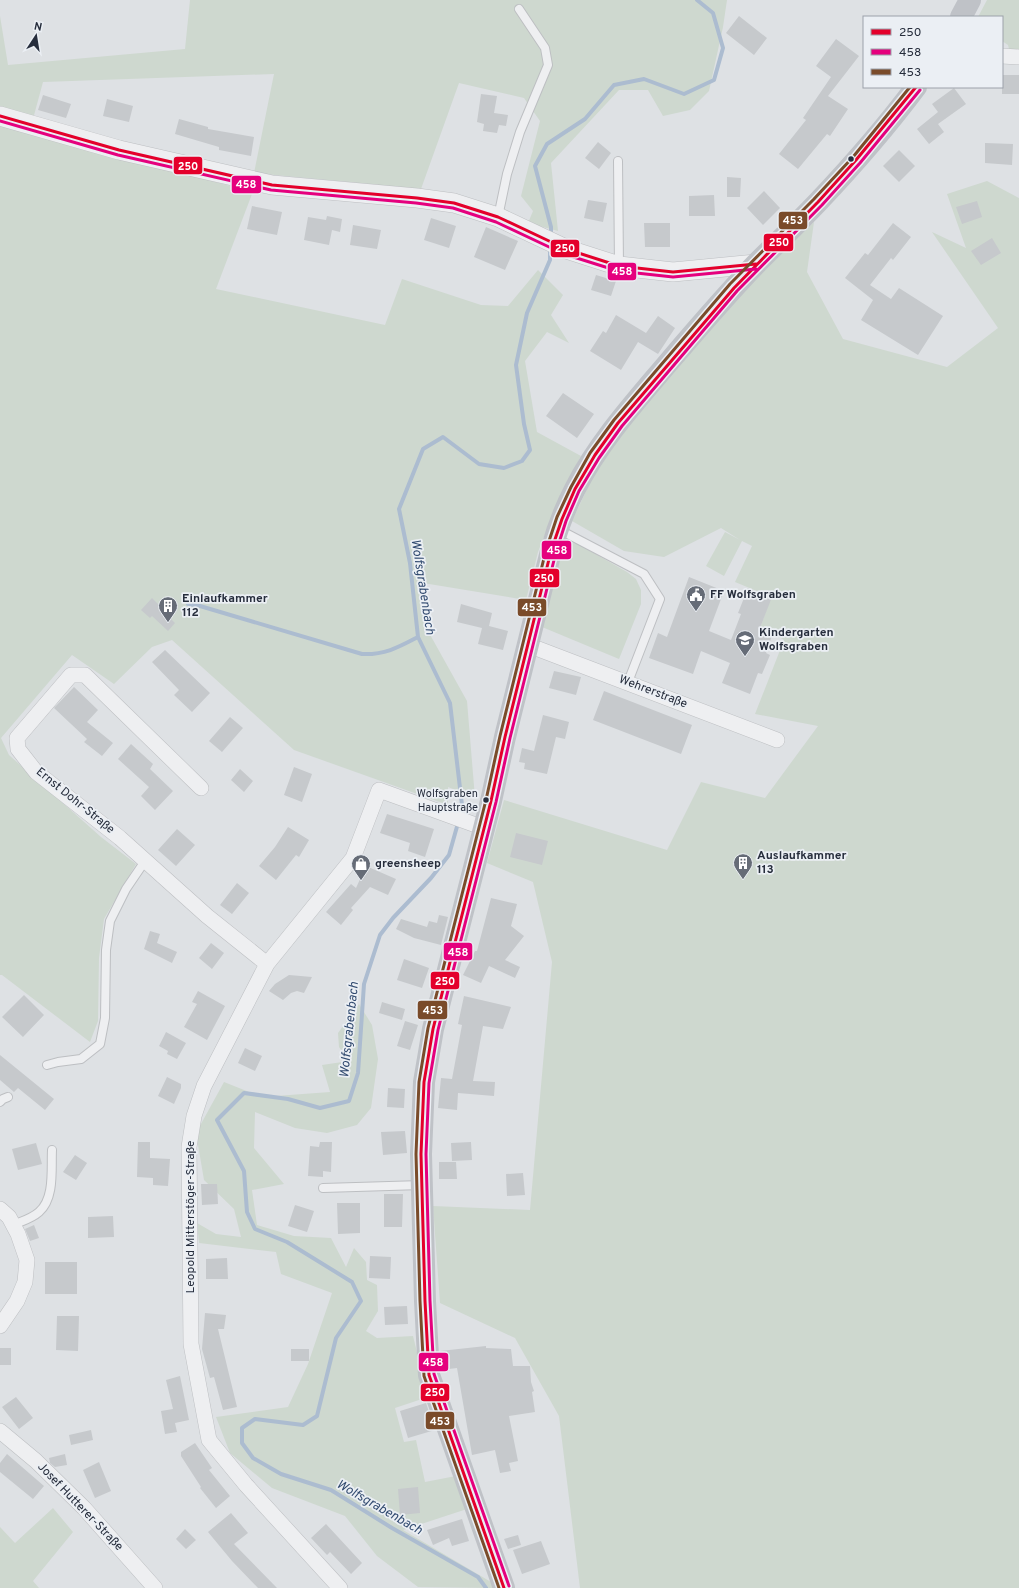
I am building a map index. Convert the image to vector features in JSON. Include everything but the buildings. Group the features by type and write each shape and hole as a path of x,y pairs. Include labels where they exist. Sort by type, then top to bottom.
{"main road":[{"path":"962,16 970,0"},
{"path":"504,1588 429,1375 424,1301 421,1154 424,1082 433,1029 475,825 528,645 551,550 558,528 575,488 609,436 645,390 756,264 818,202 856,161 899,111 915,88"}],"street":[{"path":"1003,56 1019,57"},
{"path":"0,116 119,150 272,185 417,198 454,203 498,217 566,249 619,266 673,272 756,264"},
{"name":"Wehrerstraße","path":"528,645 777,740"},
{"name":"Ernst Dohr-Straße","path":"201,788 85,675 71,675 17,738 18,749 36,772 120,838 207,916 266,964"},
{"name":"Leopold Mitterstöger-Straße","path":"340,1588 246,1485 209,1440 191,1344 189,1147 194,1116 204,1086 266,964 353,858 379,790 475,825"},
{"path":"0,1209 10,1217 27,1260 25,1282 17,1301 0,1326"},
{"name":"Josef Hutterer-Straße","path":"0,1431 36,1461 84,1508 155,1588"}],"lane":[{"path":"498,217 506,174 520,132 548,65 545,48 519,9"},
{"path":"618,161 619,266"},
{"path":"558,528 644,574 660,599 628,682"},
{"path":"47,1065 81,1059 100,1044 105,1018 106,950 110,921 126,889 145,861"},
{"path":"0,1102 8,1097"},
{"path":"13,1225 40,1212 47,1201 51,1186 52,1150"},
{"path":"322,1188 422,1185"}],"shaded area":[{"path":"190,0 727,0 723,27 709,91 690,110 663,116 648,90 619,90 551,163 558,231 528,223 533,211 521,196 540,121 524,98 459,83 421,189 254,173 274,74 43,82 33,119 0,109 0,16 8,65 185,49"},
{"path":"987,0 1019,0 1019,49 1009,49 1008,45 1003,42 1003,16 979,16"},
{"path":"0,124 234,187 252,194 216,289 385,325 402,279 481,305 508,306 538,270 563,295 551,315 569,343 547,332 525,361 537,432 581,456 560,496 538,552 526,600 423,583 428,631 467,701 475,798 448,787 448,805 294,750 172,640 152,647 114,684 72,655 1,738 9,755 101,837 136,864 104,919 99,958 98,1021 90,1042 0,975"},
{"path":"987,181 1019,198 1019,1588 580,1588 559,1416 515,1338 440,1303 433,1206 530,1210 552,962 533,882 487,863 504,800 667,850 701,782 765,798 818,726 755,714 784,640 773,633 760,628 771,597 735,582 752,546 742,541 724,576 706,566 725,532 740,540 721,528 664,557 624,551 572,521 597,468 634,418 771,260 814,222 807,272 843,339 947,367 998,328 932,232 966,248 947,194"},
{"path":"568,542 578,544 627,572 636,579 641,590 641,604 619,659 542,627 561,548"},
{"path":"359,1004 372,1025 378,1059 371,1108 357,1125 327,1133 295,1128 255,1112 254,1148 284,1184 252,1190 257,1225 294,1236 331,1238 346,1267 354,1248 366,1262 367,1280 377,1285 378,1311 366,1331 377,1338 413,1336 428,1397 395,1408 404,1442 416,1440 425,1482 456,1476 467,1509 403,1530 491,1582 493,1588 418,1587 377,1556 345,1516 272,1488 230,1453 216,1417 288,1407 308,1364 332,1293 281,1274 276,1252 199,1243 197,1223 216,1234 241,1237 234,1209 204,1180 196,1133 224,1082 262,1097 330,1092 322,1065 349,1061 339,1047 338,1033"},
{"path":"53,1508 73,1532 33,1581 39,1588 0,1588 0,1527 15,1543"}],"waterway":[{"name":"Wolfsgrabenbach","path":"551,235 551,227 535,166 547,144 585,119 614,85 644,79 684,94 714,80 723,48 713,13 697,0"},
{"name":"Wolfsgrabenbach","path":"460,816 462,805 450,703 418,637 410,563 399,509 423,449 443,437 479,464 504,468 522,461 530,450 524,424 516,365 527,313 550,260 550,248"},
{"path":"188,604 200,606 362,654 385,652 418,637"},
{"name":"Wolfsgrabenbach","path":"458,823 449,855 431,878 393,918 380,935 364,984 358,1073 349,1101 320,1108 288,1099 244,1093 217,1120 244,1171 247,1212 255,1229 287,1242 352,1282 361,1301 336,1338 317,1416 303,1425 255,1419 242,1428 242,1443 253,1458 281,1474 331,1490 392,1528 478,1577 486,1588"}],"transit line":[{"name":"453","path":"499,1588 424,1376 420,1301 416,1154 419,1082 428,1028 486,800 500,736 546,550 557,517 571,487 590,453 614,420 730,284 814,199 853,157 909,88"},
{"name":"250","path":"504,1588 429,1375 425,1301 421,1154 424,1082 433,1029 491,801 505,737 551,551 562,519 575,489 595,455 618,423 734,288 818,202 856,160 915,88"},
{"name":"458","path":"509,1586 434,1374 430,1301 426,1154 429,1083 438,1030 496,802 510,738 556,552 566,521 579,491 599,458 622,426 737,291 822,205 860,163 920,90"},
{"name":"250","path":"0,116 119,150 272,185 417,198 454,203 498,217 566,249 619,266 673,272 756,264"},
{"name":"458","path":"0,121 118,155 271,190 416,203 453,208 496,222 564,254 618,271 673,277 756,269"}],"place":[{"name":"FF Wolfsgraben","path":"696,612"},
{"name":"Einlaufkammer 112","path":"168,623"},
{"name":"Kindergarten Wolfsgraben","path":"745,657"},
{"name":"Wolfsgraben Hauptstraße","path":"486,800"},
{"name":"Auslaufkammer 113","path":"743,880"},
{"name":"greensheep","path":"361,881"}]}
